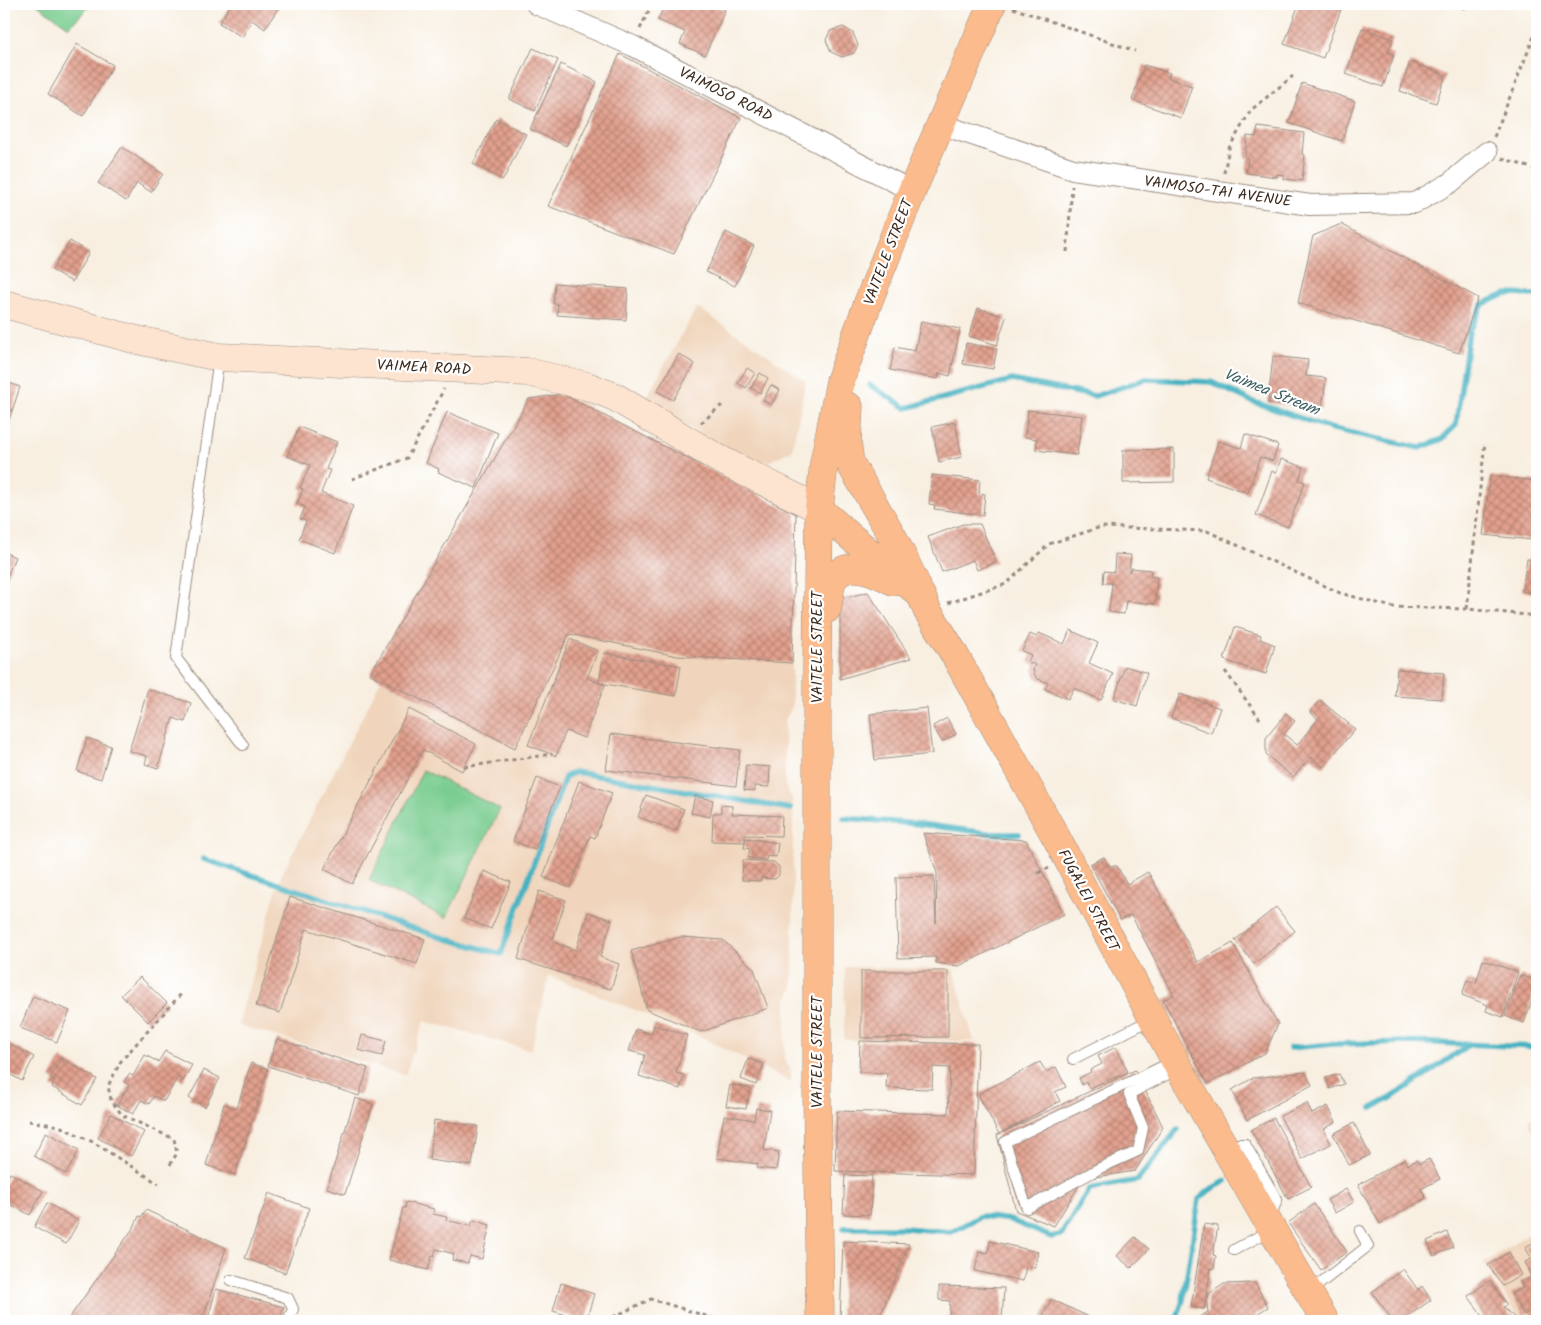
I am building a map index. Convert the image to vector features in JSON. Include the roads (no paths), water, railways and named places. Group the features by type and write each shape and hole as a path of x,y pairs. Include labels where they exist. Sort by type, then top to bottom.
{"main road":[{"name":"VAITELE STREET","path":"820,1321 817,1092 816,665 819,508 824,463 840,381 869,300 940,124 1001,5"},
{"path":"869,300 849,408 847,443 850,463 894,539 924,602"},
{"name":"FUGALEI STREET","path":"819,508 924,602 1038,805 1177,1064 1325,1321"},
{"path":"816,665 833,579 843,570 854,568 870,570 924,602"}],"street":[{"name":"VAIMOSO ROAD","path":"536,4 632,46 912,191"},
{"name":"VAIMOSO-TAI AVENUE","path":"940,124 1073,169 1310,204 1416,203 1450,184 1487,152"},
{"name":"VAIMEA ROAD","path":"4,304 137,340 219,357 527,372 587,386 615,397 717,458 819,508"}],"lane":[{"path":"219,357 176,658 243,745"},
{"path":"1073,1058 1153,1019"},
{"path":"1177,1064 1128,1094 1143,1128 1138,1151 1100,1168 1027,1208 1005,1142 1177,1064"},
{"path":"1234,1250 1270,1226"},
{"path":"1308,1293 1368,1246 1360,1231"},
{"path":"231,1280 288,1298 293,1309 288,1321"}],"waterway":[{"name":"Vaimea Stream","path":"870,385 906,408 1012,380 1095,396 1146,379 1211,382 1251,401 1329,428 1420,448 1442,439 1456,425 1469,331 1483,304 1506,294 1537,295"},
{"path":"203,859 437,936 501,954 565,777 575,772 791,809"},
{"path":"844,818 919,824 994,834 1019,834"},
{"path":"1290,1048 1333,1044 1409,1042 1537,1047"},
{"path":"1372,1108 1391,1098 1469,1045"},
{"path":"844,1228 905,1228 951,1232 981,1216 1010,1220 1051,1237 1061,1235 1089,1189 1138,1180 1178,1129"},
{"path":"1176,1321 1183,1300 1199,1199 1211,1189 1226,1181"}]}
